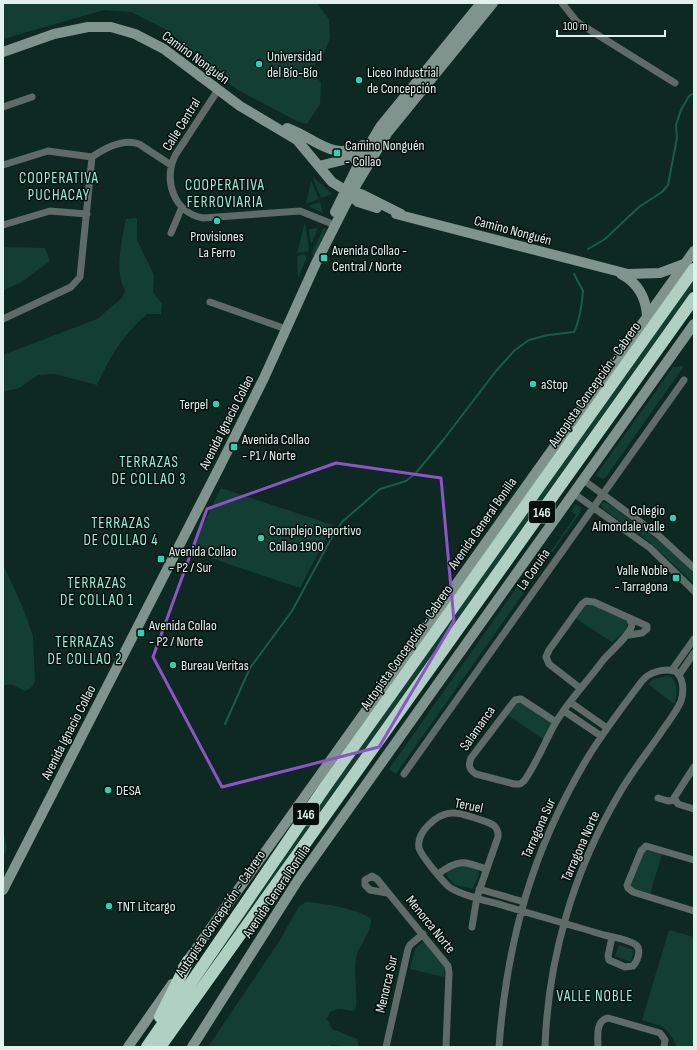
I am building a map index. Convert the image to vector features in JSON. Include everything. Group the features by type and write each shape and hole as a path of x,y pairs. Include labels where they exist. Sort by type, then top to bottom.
{"highway":[{"name":"Autopista Concepción - Cabrero","path":"147,1047 325,787 689,267"},
{"name":"Autopista Concepción - Cabrero","path":"160,1047 694,298"},
{"path":"144,1047 188,961"}],"main road":[{"name":"Avenida Ignacio Collao","path":"3,890 221,464 380,127 481,3"},
{"name":"Avenida Ignacio Collao","path":"316,263 330,223 388,132 493,3"},
{"name":"Camino Nonguén","path":"3,52 67,31 96,27 118,28 154,43 240,106 297,140 332,182 349,192 358,202 389,212 618,272 648,275 689,267"},
{"path":"274,125 300,134 337,151 350,151 363,145"},
{"path":"318,166 351,158 380,127"},
{"name":"Avenida General Bonilla","path":"128,1047 647,316 689,267 694,251"},
{"name":"Camino Nonguén","path":"618,272 632,281 640,290 645,302 647,316"},
{"name":"Avenida General Bonilla","path":"192,1047 298,880 582,479 694,324"}],"street":[{"path":"562,3 567,7 577,22 674,83"},
{"name":"Calle Central","path":"182,207 175,196 171,185 172,165 176,154 218,90"},
{"path":"3,107 32,97"},
{"path":"3,165 48,151 92,157 114,145 133,142 139,144 172,165"},
{"path":"3,319 75,284 81,273 92,157"},
{"path":"171,233 182,207 194,216 208,218 300,211 330,223"},
{"path":"3,225 50,211 87,214"},
{"path":"210,302 286,329"},
{"name":"La Coruña","path":"404,774 684,380"},
{"path":"582,479 658,535 694,568"},
{"path":"573,493 650,548 694,591"},
{"name":"Salamanca","path":"556,722 521,699 514,700 471,758 469,765 471,770 476,774 514,784 522,783 556,722 580,688 586,683 618,642 629,634 644,632 647,629 646,625 641,622 630,620 592,601 586,601 580,606 549,650 546,657 549,664 580,688"},
{"path":"629,634 632,627 630,620"},
{"path":"694,639 672,670 679,675 694,654"},
{"name":"Tarragona Sur","path":"500,1047 506,982 521,910 535,865 550,830 576,778 607,728 647,676 657,672 672,670"},
{"name":"Tarragona Norte","path":"545,1047 552,979 564,923 585,862 610,810 639,762 679,706 683,692 679,675"},
{"path":"570,702 607,728"},
{"path":"564,711 601,736"},
{"path":"675,800 675,793 694,767"},
{"path":"658,798 675,800 678,804 694,809"},
{"name":"Teruel","path":"472,927 477,897 479,889 498,837 497,829 490,823 462,814 451,813 437,818 424,831 420,840 421,853 452,889 477,897 612,937"},
{"path":"694,860 646,846 641,851 627,884 628,888 633,892 694,911"},
{"path":"438,874 450,865 460,862 468,862 486,869"},
{"path":"479,889 524,902"},
{"name":"Menorca Norte","path":"387,893 395,899 447,964 449,970 446,1047"},
{"name":"Menorca Sur","path":"386,1047 408,949 412,943 423,934"},
{"path":"612,937 633,943 638,947 639,953 633,966 625,967 609,960 608,956 612,937"},
{"path":"598,1047 599,1024 602,1020 608,1018 660,1033 665,1040 664,1047"}],"highlighted area":[{"path":"336,463 441,478 454,621 379,747 222,787 153,657 207,509"}],"green space":[{"name":"Universidad del Bío-Bío","path":"3,3 317,3 329,19 330,38 324,53 309,72 321,82 320,104 307,124 297,121 238,90 204,65 179,40 163,28 131,12 104,10 3,39"},
{"path":"312,176 332,194 321,198"},
{"path":"311,180 319,199 306,204"},
{"path":"320,202 323,213 308,206"},
{"path":"137,218 137,240 154,275 153,292 162,304 161,314 147,314 138,322 112,355 97,385 55,374 38,375 19,388 3,392 3,355 97,319 122,298 125,290 122,283 119,265 126,219"},
{"path":"305,222 309,249 308,252 297,253"},
{"path":"324,227 326,230 314,256 312,254 313,251"},
{"path":"318,228 311,244 309,229"},
{"path":"3,248 45,248 50,261 20,283 3,290"},
{"path":"304,254 307,257 298,278 297,256"},
{"path":"694,277 694,287 192,991 321,801"},
{"path":"684,366 606,477 603,479 596,475 673,367"},
{"name":"Complejo Deportivo Collao 1900","path":"221,488 333,525 300,588 190,551"},
{"path":"604,502 645,530 678,558 694,573 694,583 647,540 603,509 601,504"},
{"path":"576,504 581,508 580,513 396,774 389,769 517,587 536,573 576,515 571,511"},
{"path":"3,564 23,608 33,636 35,681 32,687 25,691 10,684 3,686"},
{"path":"587,604 596,606 621,617 628,623 625,632 612,642 575,618"},
{"path":"667,676 672,677 676,687 677,694 674,704 648,684 653,679"},
{"path":"518,701 551,722 552,725 544,740 506,714"},
{"path":"3,828 7,848 3,858"},
{"path":"646,850 662,854 650,894 631,888 635,868"},
{"path":"462,865 478,870 479,875 473,889 455,885 446,875 448,870"},
{"path":"306,902 320,903 350,910 371,919 370,929 356,958 356,1008 354,1011 338,1009 330,1012 327,1019 332,1029 357,1039 359,1047 331,1045 331,1047 208,1047 280,940 299,906"},
{"path":"669,930 694,937 694,1047 677,1047 664,1028 642,1020"},
{"path":"421,943 425,943 445,968 444,977 410,969 415,949"},
{"path":"619,945 634,950 631,962 615,956"}],"waterway":[{"path":"588,249 605,239 639,207 662,192 668,185 677,138 676,125 681,110 689,96 694,93"},
{"path":"225,724 250,668 292,611 332,537 342,522 380,489 406,481 415,474 496,371 515,350 529,340 548,335 574,332 580,312 583,291 574,274"}],"place":[{"name":"Universidad del Bío-Bío","path":"259,64"},
{"name":"Liceo Industrial de Concepción","path":"359,80"},
{"name":"Camino Nonguén - Collao","path":"337,153"},
{"name":"Provisiones La Ferro","path":"217,221"},
{"name":"Avenida Collao - Central / Norte","path":"324,258"},
{"name":"aStop","path":"533,384"},
{"name":"Terpel","path":"216,404"},
{"name":"Avenida Collao - P1 / Norte","path":"234,447"},
{"name":"Colegio Almondale valle","path":"673,518"},
{"name":"Complejo Deportivo Collao 1900","path":"261,538"},
{"name":"Avenida Collao - P2 / Sur","path":"161,559"},
{"name":"Valle Noble - Tarragona","path":"676,578"},
{"name":"Avenida Collao - P2 / Norte","path":"141,633"},
{"name":"Bureau Veritas","path":"173,665"},
{"name":"DESA","path":"108,790"},
{"name":"TNT Litcargo","path":"109,906"}],"district":[{"name":"COOPERATIVA PUCHACAY","path":"59,186"},
{"name":"COOPERATIVA FERROVIARIA","path":"225,194"},
{"name":"TERRAZAS DE COLLAO 3","path":"149,470"},
{"name":"TERRAZAS DE COLLAO 4","path":"121,532"},
{"name":"TERRAZAS DE COLLAO 1","path":"97,592"},
{"name":"TERRAZAS DE COLLAO 2","path":"85,650"},
{"name":"VALLE NOBLE","path":"595,996"}]}
